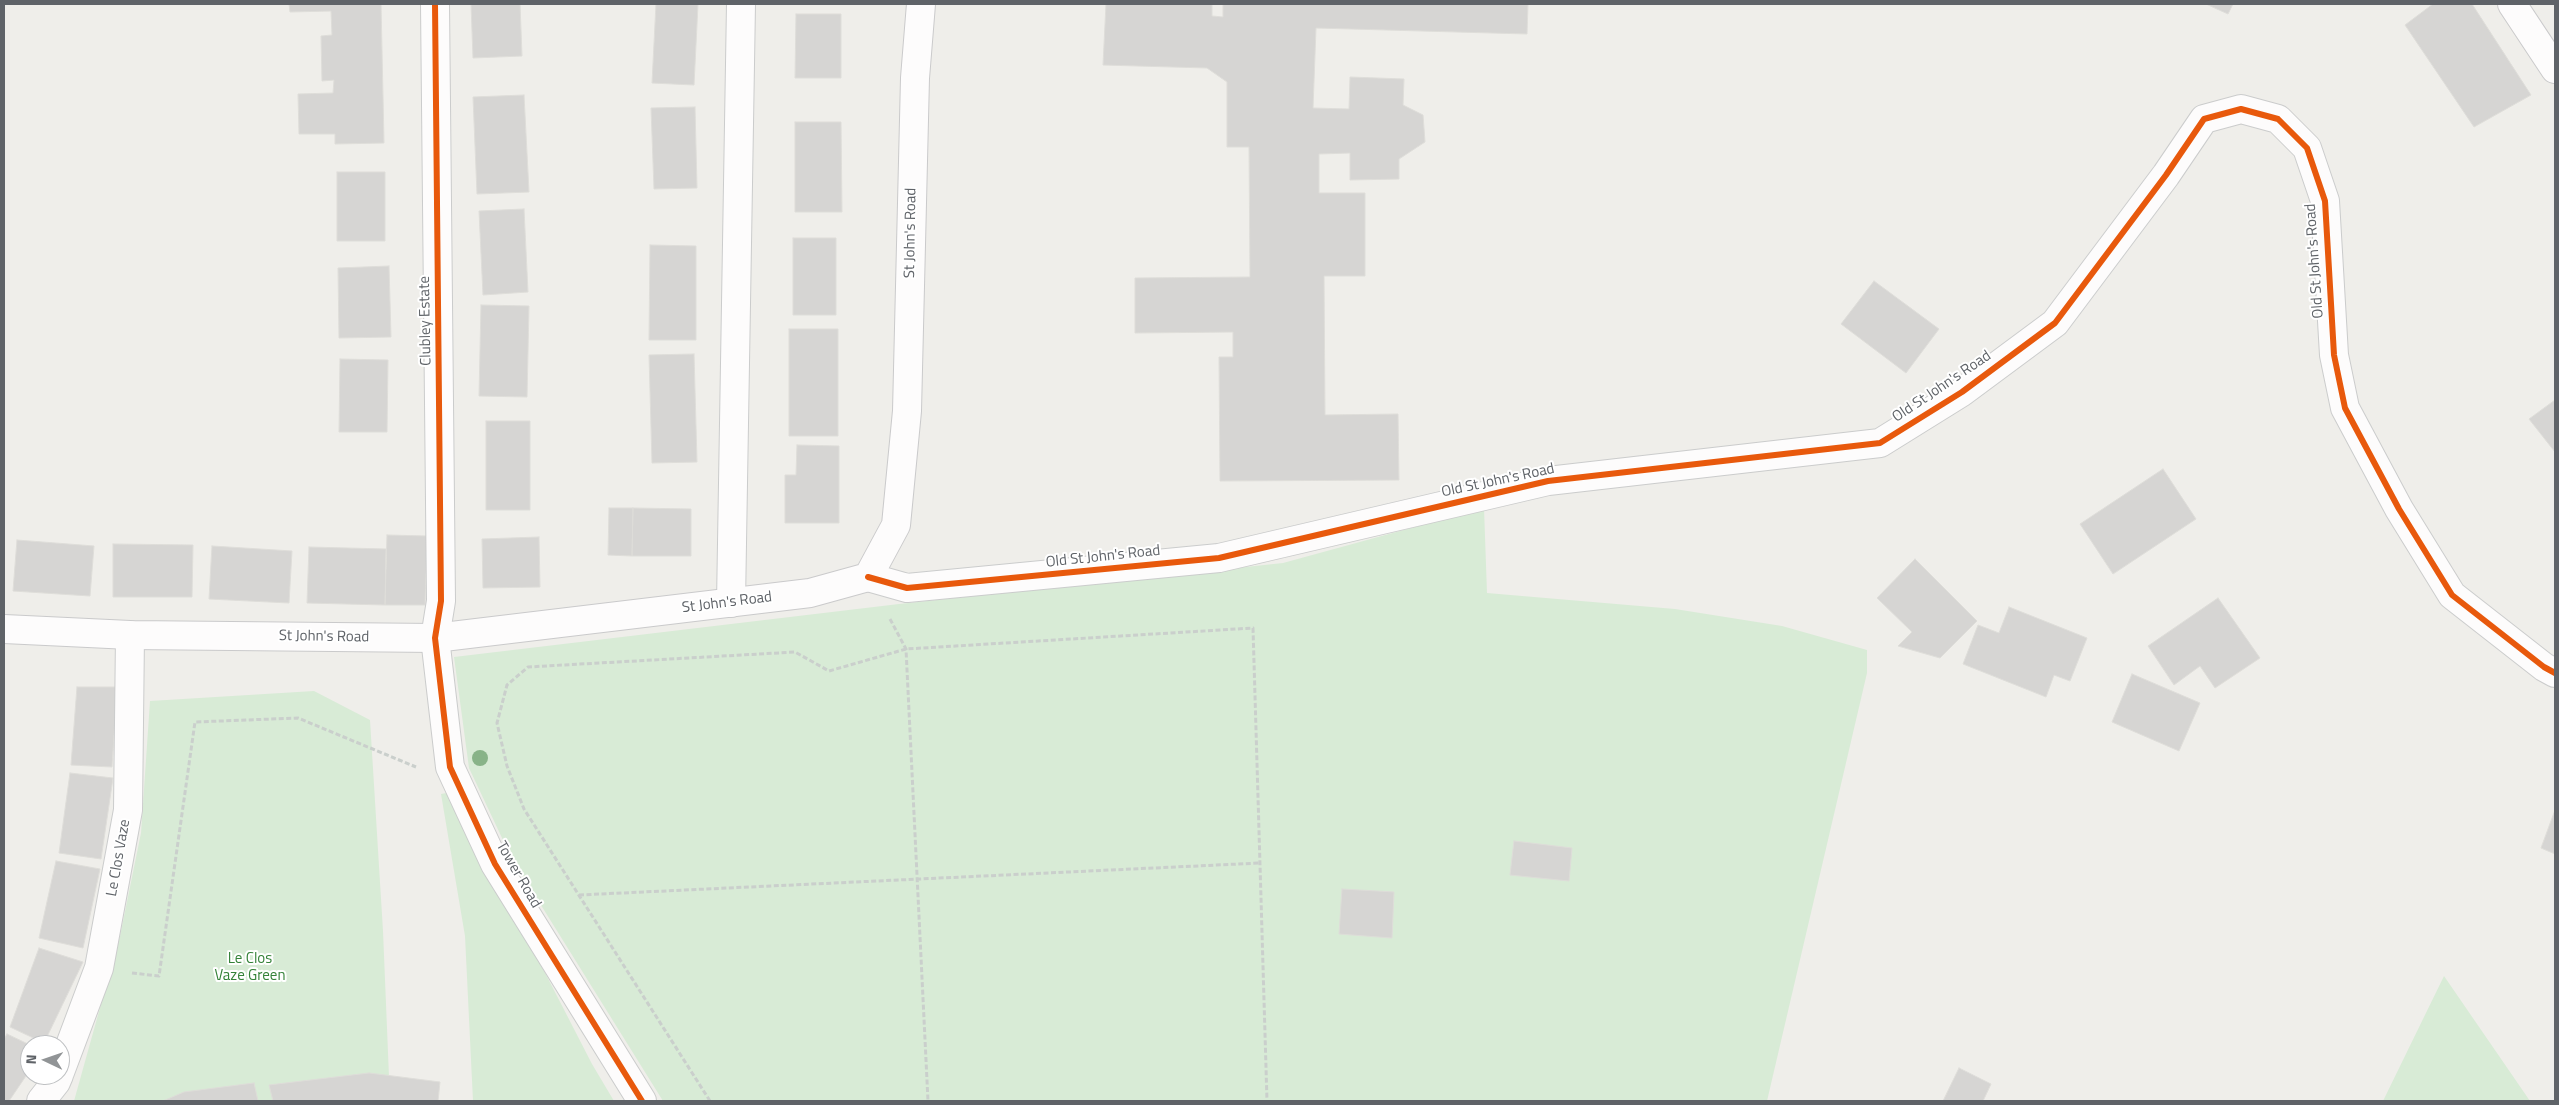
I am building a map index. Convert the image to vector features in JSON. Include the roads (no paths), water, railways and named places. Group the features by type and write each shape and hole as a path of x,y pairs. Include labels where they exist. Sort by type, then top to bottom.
{"street":[{"name":"Clubley Estate","path":"435,638 440,601 436,4"},
{"path":"731,603 741,4"},
{"name":"St John's Road","path":"4,629 130,635 435,638 810,593 868,577 896,525 906,420 915,78 921,4"},
{"path":"2512,4 2555,69"},
{"name":"Old St John's Road","path":"868,577 908,588 1220,558 1548,481 1880,443 1962,392 2055,323 2166,175 2204,120 2241,109 2278,119 2306,148 2325,200 2334,355 2345,408 2399,509 2452,595 2544,667 2555,673"},
{"name":"Le Clos Vaze","path":"70,1046 100,968 128,810 130,635"},
{"name":"Tower Road","path":"435,638 450,767 495,864 642,1101"},
{"name":"Le Clos Vaze","path":"41,1101 54,1085"}],"park label":[{"name":"Le Clos Vaze Green","path":"250,968"}]}
